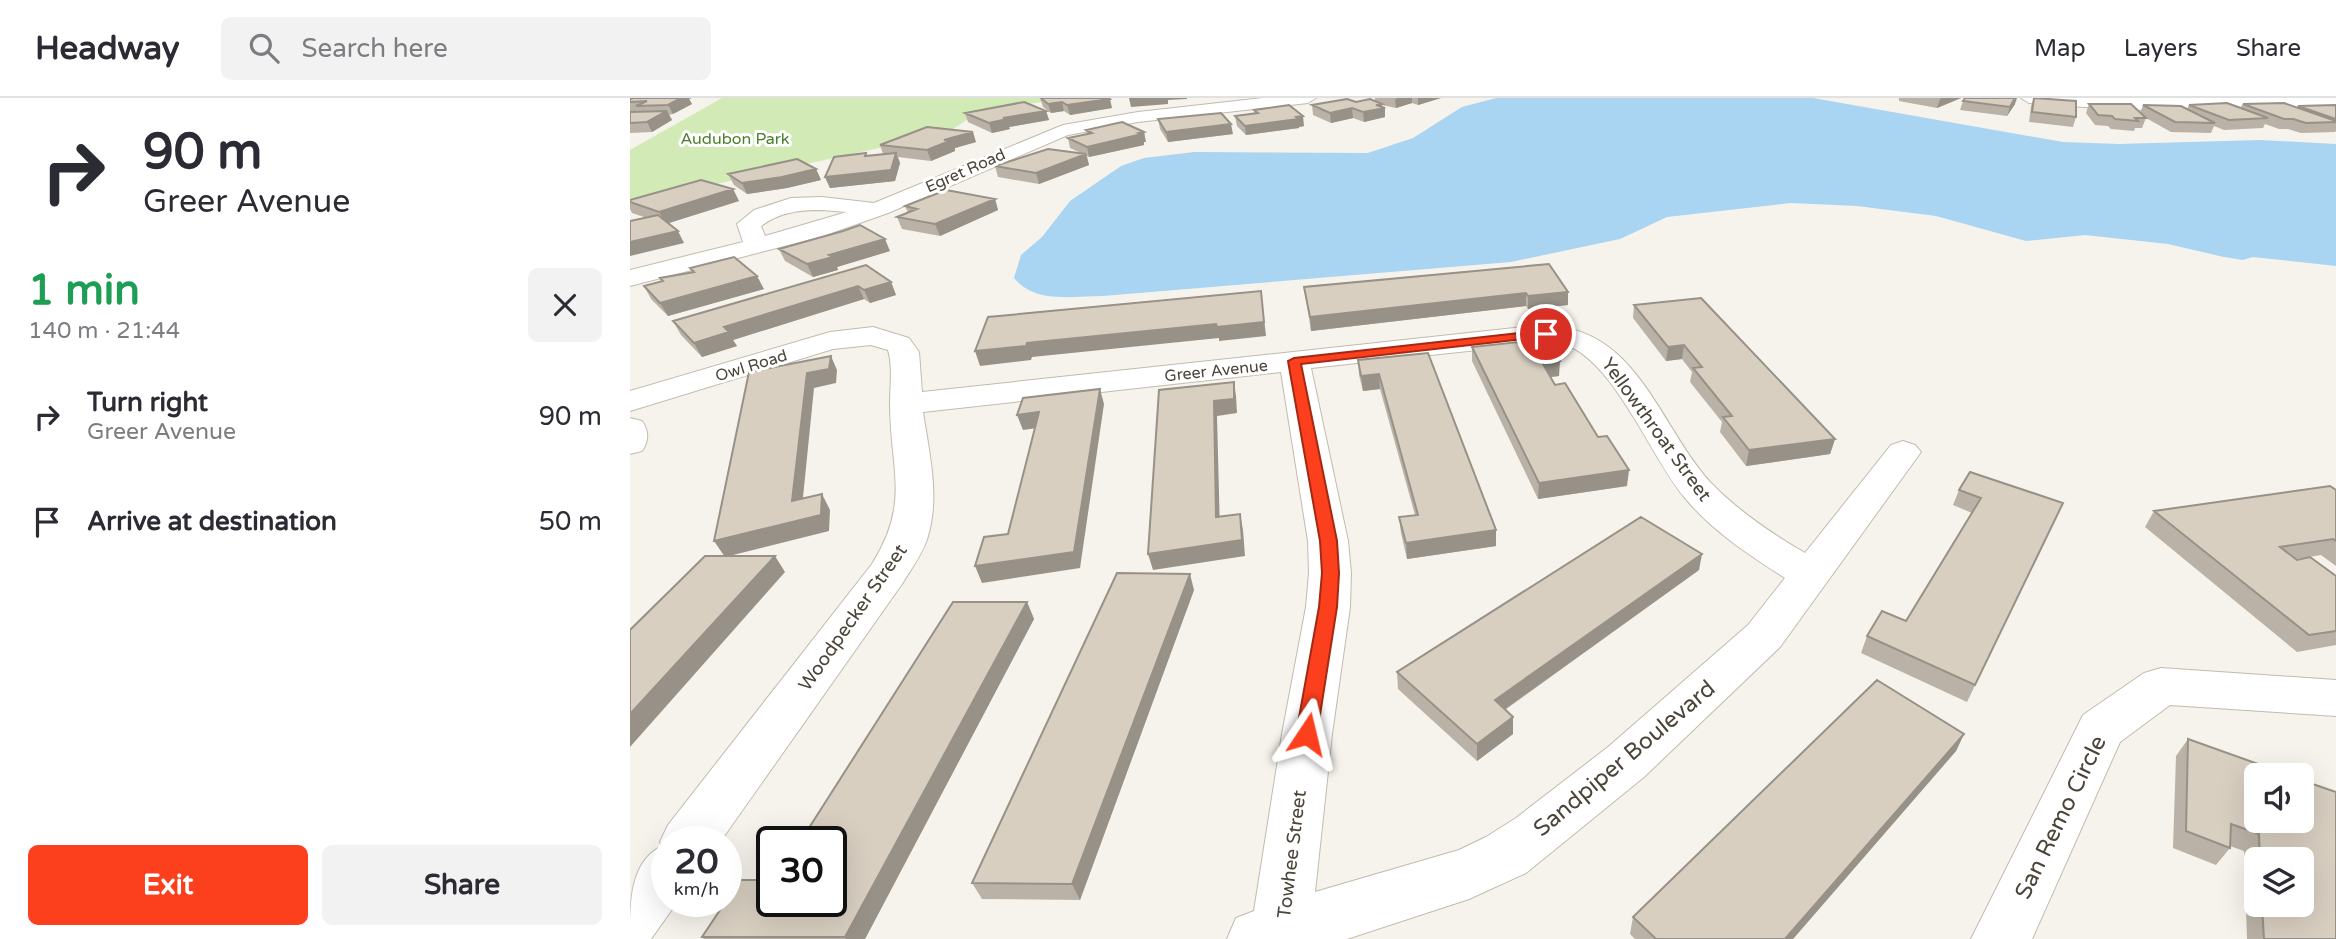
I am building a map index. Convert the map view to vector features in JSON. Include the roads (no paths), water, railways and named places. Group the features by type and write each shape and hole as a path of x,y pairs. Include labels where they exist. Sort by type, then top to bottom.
{"street":[{"name":"Egret Road","path":"630,278 815,231 876,209 1063,130 1138,117 1308,98"},
{"path":"2029,98 2126,105 2232,101 2299,106 2336,103"},
{"path":"756,246 749,224 760,215 799,202 824,202 876,209"},
{"name":"Owl Road","path":"630,401 830,341 873,336"},
{"name":"Woodpecker Street","path":"700,826 887,574 908,540 914,514 915,488 906,404 904,352 898,344 873,336"},
{"name":"Greer Avenue","path":"906,404 1523,336 1569,336"},
{"name":"Yellowthroat Street","path":"1569,336 1583,341 1610,361 1695,487 1724,518 1811,576"},
{"name":"Towhee Street","path":"1269,935 1305,747 1328,607 1330,573 1328,541 1294,361"},
{"path":"630,428 630,444"},
{"name":"Sandpiper Boulevard","path":"1269,935 1469,873 1506,855 1572,807 1707,690 1764,636 1903,452"},
{"name":"San Remo Circle","path":"2001,939 2101,729 2161,686 2336,698"},
{"path":"630,919 651,891"}],"water":[{"path":"1496,98 1813,98 2063,142 2119,144 2260,140 2336,144 2336,266 2253,257 2243,260 2168,244 2085,235 2026,241 1936,216 1857,206 1791,203 1667,217 1620,239 1511,262 1079,297 1055,297 1032,292 1014,278 1021,255 1042,237 1070,201 1121,166 1144,158 1194,152 1368,153 1413,138 1462,107"}],"park label":[{"name":"Audubon Park","path":"735,138"}]}
